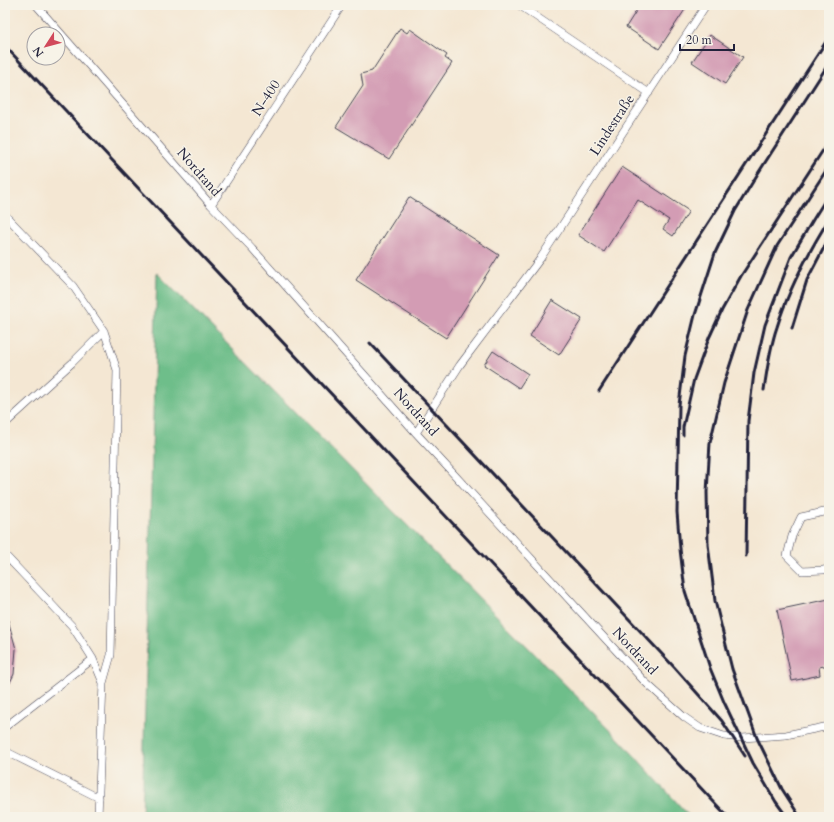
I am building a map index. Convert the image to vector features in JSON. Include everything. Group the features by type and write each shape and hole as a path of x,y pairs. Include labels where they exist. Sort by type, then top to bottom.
{"lane":[{"name":"Nordrand","path":"36,5 211,205 252,248 416,433 645,682 684,717 700,728 724,736 742,738 786,735 829,726"},
{"name":"N-400","path":"211,205 342,5"},
{"name":"Lindestraße","path":"416,433 460,365 540,259 706,5"},
{"path":"524,6 649,93"},
{"path":"5,215 73,286 104,331 118,370 111,655 103,683 98,817"},
{"path":"5,424 72,363 104,331"},
{"path":"829,511 801,517 792,536 787,556 802,571 829,569"},
{"path":"5,555 72,626 93,659 103,683"},
{"path":"5,727 93,659"},
{"path":"5,749 9,753 99,798"}],"green space":[{"path":"157,273 621,741 690,817 142,817"}],"building":[{"path":"640,5 688,5 659,49 626,27"},
{"path":"400,28 407,33 410,29 447,55 445,58 452,63 389,159 336,127 363,86 361,74 372,71"},
{"path":"710,35 743,57 725,84 692,62"},
{"path":"622,167 689,211 673,236 663,229 669,220 638,200 604,252 578,235"},
{"path":"409,197 499,255 446,338 356,280"},
{"path":"552,300 582,319 559,355 530,336"},
{"path":"493,351 528,374 519,388 484,365"},
{"path":"829,599 829,665 819,667 820,675 792,681 777,610"},
{"path":"5,615 8,620 16,649 14,674 5,693"}],"railway":[{"path":"599,391 829,37"},
{"path":"5,46 728,817"},
{"path":"787,817 776,802 753,763 724,702 710,668 685,591 677,512 679,405 685,356 695,315 715,253 735,211 829,63"},
{"path":"683,435 683,427 694,379 709,338 722,310 741,276 829,141"},
{"path":"800,817 782,789 757,738 732,669 715,601 708,544 707,492 710,443 724,383 748,310 777,246 829,166"},
{"path":"746,556 748,421 754,373 765,325 791,257 829,194"},
{"path":"764,390 771,350 787,298 829,219"},
{"path":"792,328 807,280 829,238"},
{"path":"370,343 674,667 722,721 745,756"}]}
